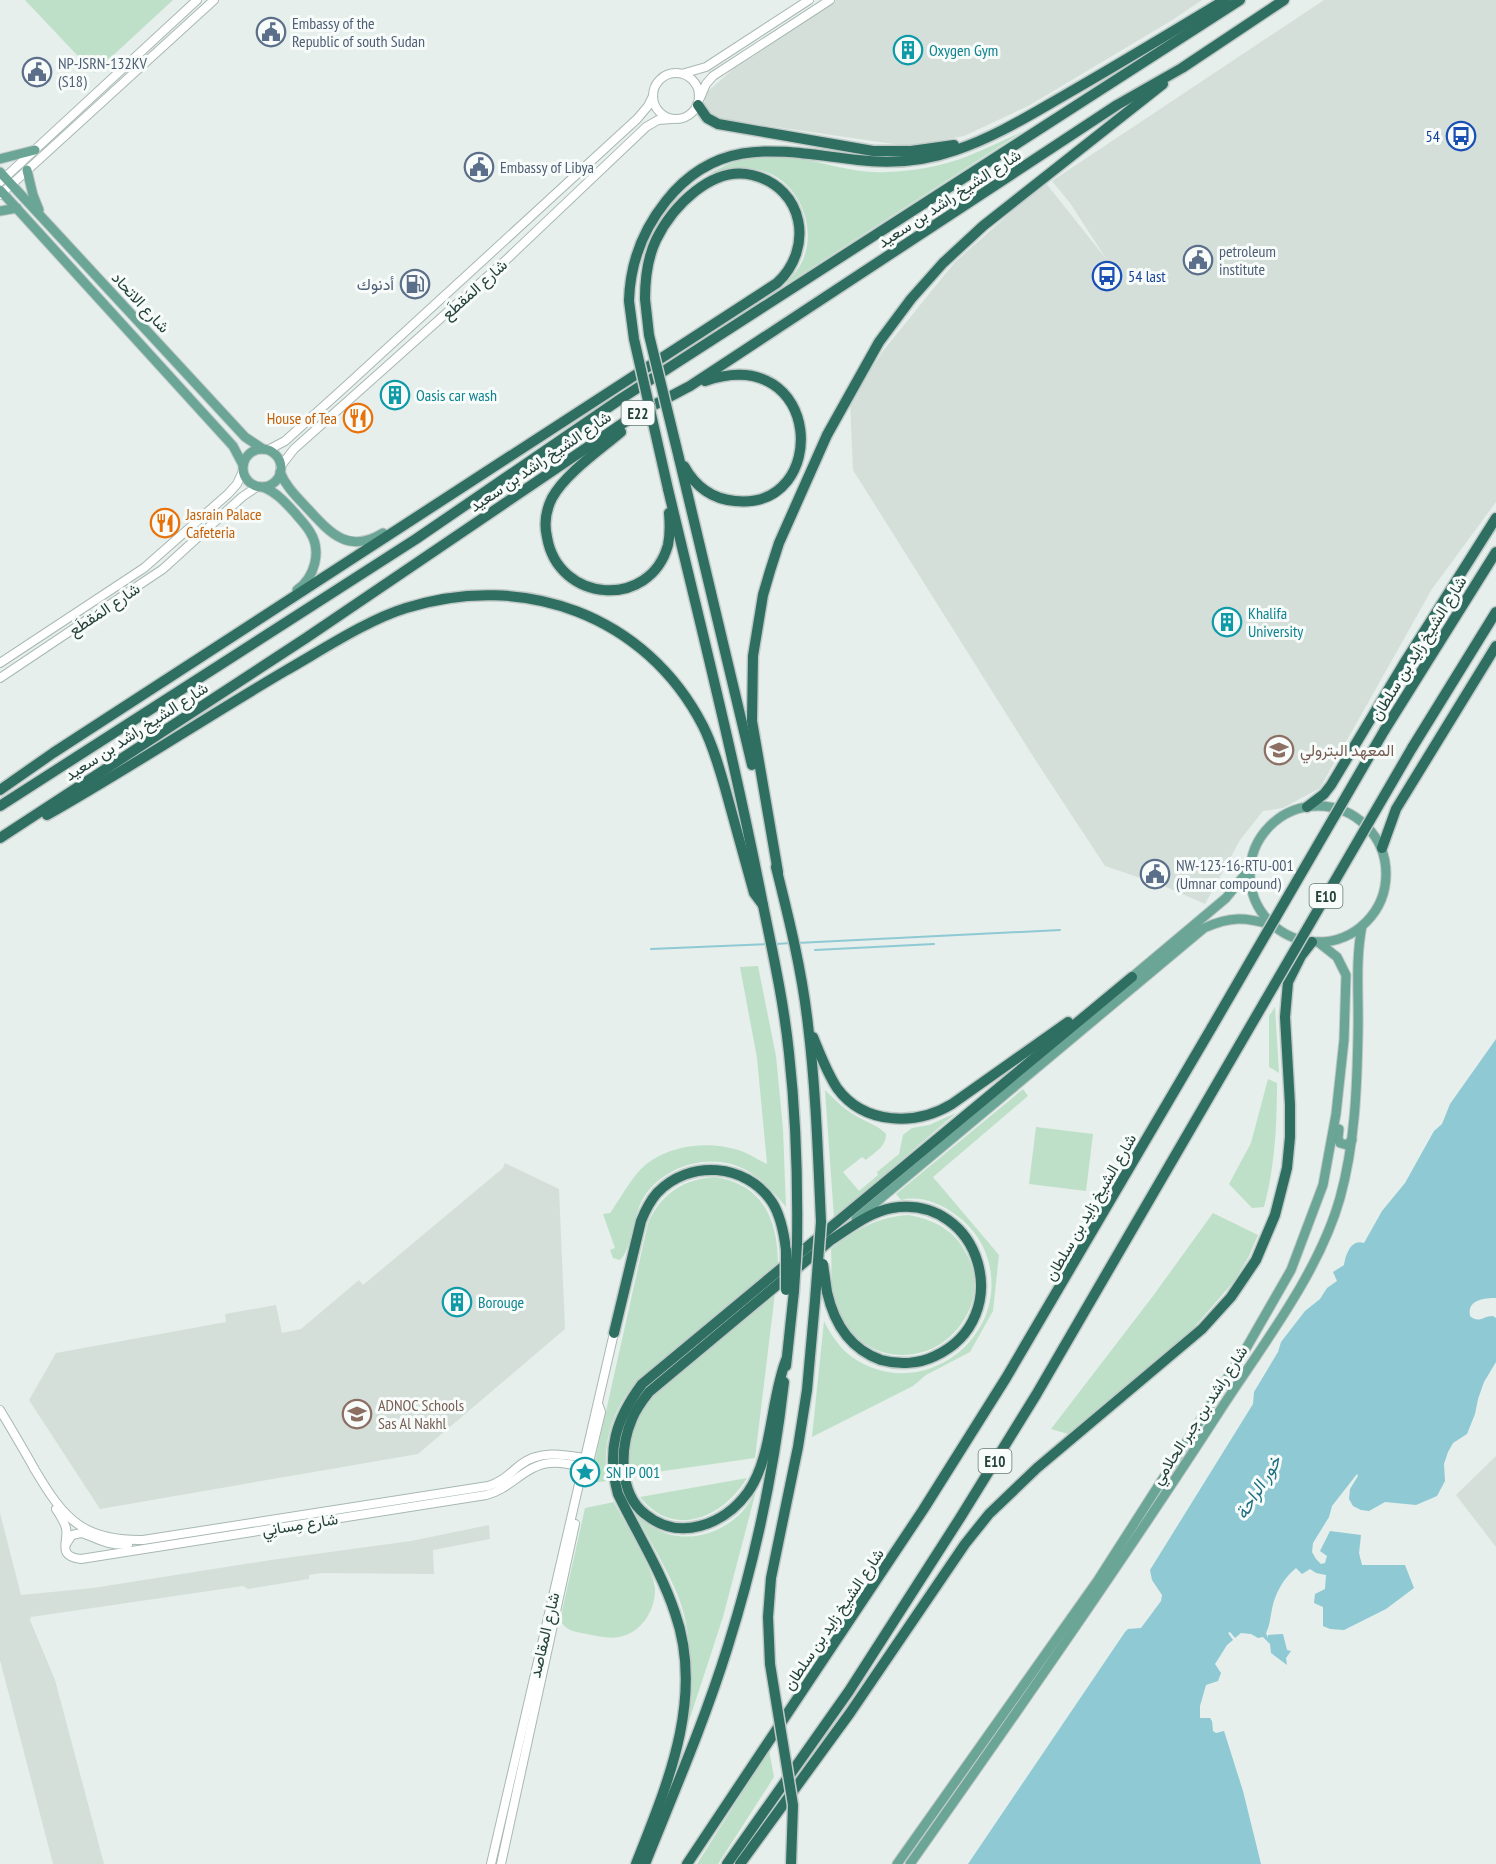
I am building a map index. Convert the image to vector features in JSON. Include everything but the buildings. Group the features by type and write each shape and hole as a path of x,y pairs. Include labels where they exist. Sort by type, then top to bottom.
{"highway":[{"path":"790,1291 797,1244 798,1188 795,1114 789,1050 750,837 634,339 629,301 630,279 636,255 645,233 674,191 695,174 722,159 749,152 780,150 859,160 908,161 940,155 987,138 1225,0"},
{"name":"شارع الشيخ راشد بن سعيد","path":"0,806 416,539 622,398 1240,0"},
{"name":"شارع الشيخ راشد بن سعيد","path":"0,840 306,638 635,415 690,386 1107,112 1182,68 1284,0"},
{"path":"777,872 752,722 753,656 759,615 770,571 783,533 827,435 879,342 911,299 943,263 991,220 1182,68"},
{"path":"699,102 707,118 718,124 873,151 922,149 987,138"},
{"path":"0,790 44,759 265,615 418,516 777,283 791,268 800,242 800,224 795,209 785,195 770,182 753,175 737,173 718,178 683,202 668,220 656,240 648,261 645,299 649,335 679,458 798,961 808,1025 818,1146 820,1222 824,1276 834,1317 854,1343 873,1357 887,1362 917,1362 930,1359 954,1344 964,1334 982,1293 979,1261 964,1235 941,1216 925,1210 910,1208 892,1208 876,1213 831,1240 649,1392 632,1419 624,1463 619,1477"},
{"path":"679,458 694,481 709,493 725,500 750,501 761,498 782,485 796,465 802,445 797,415 786,397 770,382 750,375 729,374 690,386"},
{"path":"635,415 627,427 559,486 551,500 546,514 545,530 554,559 572,579 594,589 618,590 640,582 657,566 668,545 670,534 668,489"},
{"path":"1307,807 1324,794 1331,785 1433,616 1496,518"},
{"name":"شارع الشيخ زايد بن سلطان","path":"687,1864 923,1510 1000,1388 1091,1236 1384,731 1496,552"},
{"path":"0,840 80,796 282,673 387,615 440,599 476,594 508,594 542,600 588,615 604,623 640,648 674,681 709,738 754,893 763,905"},
{"name":"E10","path":"728,1864 849,1691 1036,1395 1412,748 1496,612"},
{"path":"1382,848 1396,809 1496,646"},
{"path":"740,1864 850,1713 965,1544 989,1514 1037,1468 1202,1329 1231,1297 1256,1260 1275,1215 1287,1168 1290,1137 1285,1017 1287,991 1293,968 1315,942"},
{"path":"808,1025 837,1088 852,1103 884,1118 916,1118 934,1113 952,1104 1132,977"},
{"path":"636,1864 678,1746 684,1711 686,1674 684,1644 674,1607 623,1504 613,1444 627,1404 642,1384 1132,977"},
{"path":"614,1333 641,1221 648,1205 669,1182 700,1170 727,1171 750,1180 770,1200 778,1212 786,1251 790,1291 790,1330 771,1446 767,1491 728,1646 701,1724 645,1864"},
{"path":"791,1864 793,1805 770,1664 768,1617 771,1578 798,1447 807,1390 820,1222"},
{"path":"619,1477 644,1514 660,1523 676,1528 706,1526 722,1517 748,1492 771,1446"}],"main road":[{"path":"0,159 35,150"},
{"path":"27,170 33,195 42,217"},
{"name":"شارع الاتحاد","path":"4,179 42,217 245,437 266,450"},
{"name":"شارع الاتحاد","path":"1,193 237,450 243,468"},
{"path":"0,211 16,208"},
{"path":"265,615 305,583 313,570 316,555 315,543 308,529 280,496 248,481 243,468 248,455 252,452 266,450 277,457 291,491 330,532 345,540 356,542 371,540 398,524 418,516"},
{"path":"260,486 274,482 280,469"},
{"path":"831,1240 1204,928 1222,920 1253,919 1273,925 1294,938 1315,942 1342,938 1362,926 1376,910 1384,893 1387,874 1382,848 1369,829 1352,814 1337,808 1307,807 1286,814 1262,835 1251,867 1251,884 1255,899 1273,925"},
{"path":"1132,977 1226,898 1251,867"},
{"name":"شارع راشد بن جبر الحلامي","path":"910,1864 1112,1576 1312,1264 1335,1213 1352,1140 1358,1030 1356,966 1362,926"},
{"name":"شارع راشد بن جبر الحلامي","path":"897,1864 1098,1580 1244,1352 1291,1270 1323,1185 1344,1040 1346,975 1337,957 1315,942"},
{"path":"1340,1078 1342,1104 1338,1138 1343,1145 1352,1140"},
{"path":"915,1864 924,1845"}],"street":[{"path":"1,193 4,179 197,0"},
{"path":"4,179 27,170 214,0"},
{"path":"684,74 706,67 809,0"},
{"path":"699,102 698,86 690,76 671,73 665,75 656,84 654,103 661,113 672,119 690,115 699,102 706,84 713,76 830,0"},
{"path":"123,67 130,70 131,75"},
{"name":"شارع المَقطَع","path":"266,450 285,441 338,394 638,119 653,96"},
{"name":"شارع المَقطَع","path":"280,469 294,448 506,260 646,127 658,120 672,119"},
{"name":"شارع المَقطَع","path":"0,663 158,557 228,494 237,483 243,468"},
{"name":"شارع المَقطَع","path":"0,678 163,569 242,497 260,486"},
{"name":"شارع المقاصد","path":"501,1864 585,1467 601,1412 599,1406 614,1333"},
{"name":"شارع مِسانِي","path":"0,1410 50,1494 69,1518 87,1530 111,1538 144,1540 281,1523"},
{"name":"شارع مِسانِي","path":"389,1506 493,1485 507,1478 523,1463 543,1455 556,1454 587,1458"},
{"name":"شارع مِسانِي","path":"50,1494 51,1501 65,1525 65,1548 72,1557 81,1559 281,1523 389,1506 493,1494 505,1488 526,1471 541,1464 554,1462 585,1467"},
{"path":"65,1548 70,1538 78,1533 110,1545 144,1540"},
{"name":"شارع المقاصد","path":"491,1864 570,1538"}],"shaded area":[{"path":"836,0 1202,0 1030,105 964,136 908,146 713,118 704,108 705,94 741,62"},
{"path":"1324,0 1496,0 1496,502 1432,589 1320,788 1283,808 1263,811 1240,840 1205,904 1164,886 1105,866 1036,761 853,470 850,401 883,351 955,262 1045,182 1107,260 1070,203 1052,181"},
{"path":"505,1163 559,1189 565,1329 418,1454 100,1509 29,1400 56,1353 226,1322 225,1314 276,1305 282,1333 301,1329 359,1280 363,1285 503,1168"},
{"path":"1496,1456 1496,1547 1456,1495"},
{"path":"0,1513 21,1595 93,1588 411,1541 489,1525 490,1539 433,1550 434,1574 321,1573 309,1575 309,1579 248,1589 243,1586 31,1617 30,1620 55,1680 104,1864 53,1864 0,1660"}],"green space":[{"path":"25,0 173,0 94,73"},
{"path":"1022,132 785,285 802,263 807,242 805,216 794,193 775,176 756,169 736,168 708,174 740,160 760,156 792,157 871,172 918,169 959,160"},
{"path":"758,966 776,1056 783,1129 786,1207 763,1182 733,1164 704,1162 690,1164 676,1169 653,1186 640,1204 624,1255 620,1260 613,1258 610,1250 615,1248 603,1214 610,1213 628,1185 651,1161 676,1150 704,1145 733,1149 767,1164 757,1058 740,967"},
{"path":"1275,1007 1279,1073 1269,1067 1269,1016"},
{"path":"1268,1079 1277,1083 1273,1161 1264,1207 1252,1208 1229,1184 1251,1143"},
{"path":"1023,1089 1028,1096 933,1177 999,1255 993,1311 970,1352 926,1375 913,1386 812,1437 824,1321 843,1349 852,1357 877,1369 903,1373 928,1369 951,1358 970,1342 983,1320 991,1296 990,1268 986,1252 974,1232 944,1207 923,1200 901,1200 896,1194"},
{"path":"825,1090 849,1111 886,1134 886,1139 876,1152 866,1160 862,1157 843,1172 859,1191 899,1154 903,1135 912,1128 929,1125 956,1113 834,1218"},
{"path":"1036,1127 1093,1134 1086,1191 1029,1184"},
{"path":"715,1177 732,1181 746,1188 765,1207 775,1234 778,1266 637,1381 621,1404 611,1428 606,1453 607,1481 590,1483 648,1223 659,1204 674,1190 693,1181"},
{"path":"1213,1213 1258,1235 1235,1280 1190,1332 1068,1434 1051,1429 1153,1296"},
{"path":"909,1215 944,1228 957,1239 970,1261 974,1274 974,1288 970,1308 957,1329 941,1344 921,1352 901,1355 880,1351 862,1341 846,1325 833,1297 831,1249 868,1225 888,1218"},
{"path":"775,1293 755,1458 628,1476 626,1463 635,1420 652,1396"},
{"path":"747,1478 725,1503 697,1518 682,1520 668,1518 653,1510 640,1497"},
{"path":"756,1491 723,1617 688,1724 690,1659 683,1611 667,1572 629,1502 641,1518 655,1529 668,1534 695,1536 721,1528 733,1521 745,1509"},
{"path":"614,1502 645,1559 655,1590 652,1606 640,1626 627,1635 611,1638 579,1633 565,1627 560,1620 585,1508"},
{"path":"769,1750 774,1777 718,1864 697,1864"}],"water":[{"name":"خور الراحة","path":"1496,1039 1496,1298 1473,1303 1470,1316 1479,1320 1490,1316 1496,1318 1496,1362 1484,1382 1467,1434 1453,1443 1448,1452 1444,1464 1445,1481 1437,1496 1416,1505 1385,1502 1369,1511 1361,1510 1353,1506 1349,1499 1350,1489 1357,1474 1332,1506 1329,1517 1313,1543 1312,1552 1321,1564 1325,1563 1327,1556 1320,1551 1330,1531 1361,1535 1359,1553 1362,1565 1405,1565 1414,1588 1386,1609 1344,1630 1330,1629 1323,1626 1323,1607 1314,1603 1315,1594 1325,1589 1326,1575 1310,1569 1302,1574 1296,1568 1277,1592 1266,1633 1268,1638 1268,1635 1283,1634 1287,1650 1291,1651 1286,1658 1287,1665 1271,1653 1270,1644 1263,1637 1258,1638 1251,1634 1241,1633 1235,1638 1230,1632 1228,1633 1233,1640 1215,1664 1221,1673 1218,1681 1206,1685 1200,1706 1200,1718 1210,1718 1213,1731 1216,1733 1224,1731 1243,1791 1261,1864 968,1864 1125,1632 1128,1629 1141,1628 1161,1601 1162,1595 1152,1580 1150,1570 1253,1404 1254,1392 1278,1352 1281,1342 1305,1311 1337,1281 1333,1272 1344,1265 1352,1245 1359,1242 1364,1243 1382,1211 1405,1183 1434,1131 1442,1124 1450,1104"}],"waterway":[{"path":"797,943 1060,930"},
{"path":"776,944 791,943"},
{"path":"651,949 767,944"},
{"path":"815,950 934,944"}],"place":[{"name":"Embassy of the Republic of south Sudan","path":"271,32"},
{"name":"Oxygen Gym","path":"908,50"},
{"name":"NP-JSRN-132KV (S18)","path":"37,72"},
{"name":"54","path":"1461,136"},
{"name":"Embassy of Libya","path":"479,167"},
{"name":"petroleum institute","path":"1198,260"},
{"name":"54 last","path":"1107,276"},
{"name":"أدنوك","path":"415,284"},
{"name":"Oasis car wash","path":"395,395"},
{"name":"House of Tea","path":"358,418"},
{"name":"Jasrain Palace Cafeteria","path":"165,523"},
{"name":"Khalifa University","path":"1227,622"},
{"name":"المعهد البترولي","path":"1279,750"},
{"name":"NW-123-16-RTU-001 (Umnar compound)","path":"1155,874"},
{"name":"Borouge","path":"457,1302"},
{"name":"ADNOC Schools Sas Al Nakhl","path":"357,1414"},
{"name":"SN IP 001","path":"585,1472"}]}
